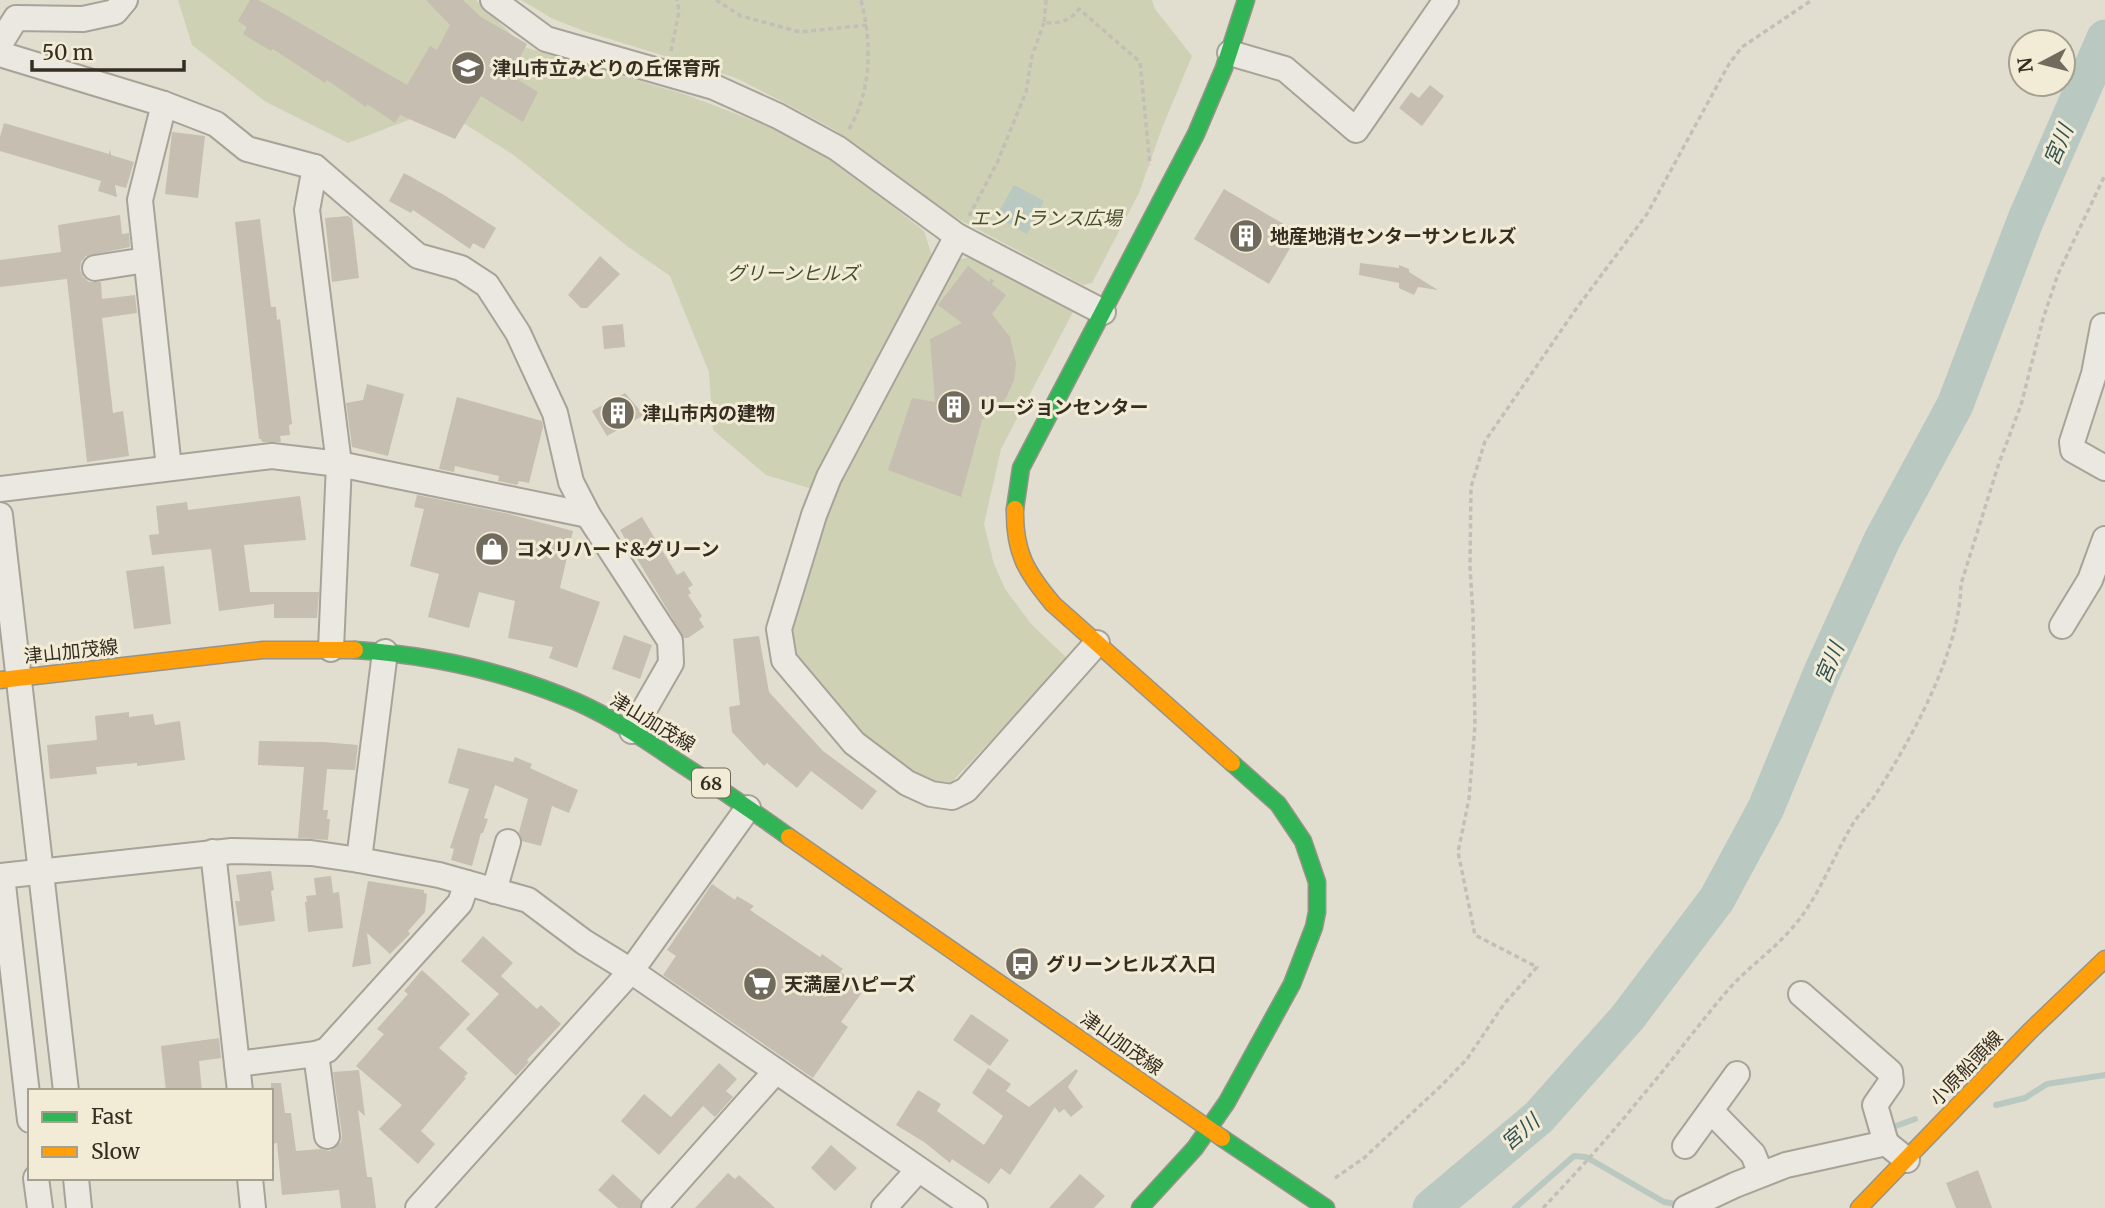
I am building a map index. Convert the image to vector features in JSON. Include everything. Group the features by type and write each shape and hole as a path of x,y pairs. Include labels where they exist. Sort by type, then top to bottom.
{"main road":[{"path":"1140,1208 1209,1129 1287,994 1310,943 1317,910 1316,880 1310,851 1295,825 1278,804 1053,604 1028,573 1018,548 1014,522 1015,496 1021,468 1171,185 1211,102 1246,0"},
{"name":"津山加茂線","path":"10,678 263,650 331,649 385,652 450,662 516,680 579,703 632,731 748,808 1319,1203"},
{"name":"小原船頭線","path":"1859,1208 2105,959"}],"street":[{"path":"0,44 16,18 83,19 115,12 125,0"},
{"path":"493,0 546,39 714,87 778,116 837,148 957,236 1103,312"},
{"path":"1230,53 1285,69 1356,130 1446,0"},
{"path":"0,54 164,104 216,124 247,149 315,167 418,256 461,268 487,285 518,334 555,413 571,482 588,515 670,641 671,663 632,731"},
{"path":"164,104 140,200 169,468"},
{"path":"315,167 307,210 339,464 331,649"},
{"path":"957,236 829,477 814,515 779,629 784,660 854,743 907,783 931,794 952,797 966,790 1097,643"},
{"path":"95,268 146,260"},
{"path":"2103,326 2094,374 2072,442 2073,450 2105,468"},
{"path":"0,489 272,456 339,464 588,515"},
{"path":"0,515 10,678 42,872 66,1089"},
{"path":"2063,626 2097,584 2105,539"},
{"path":"359,860 385,652"},
{"path":"418,1208 631,971 748,808"},
{"path":"494,891 508,842"},
{"path":"212,852 240,1089"},
{"path":"28,1103 1,876 212,852 311,853 359,860 467,883 528,900 584,942 631,971 975,1208"},
{"path":"237,1064 316,1054 327,1050 460,903 467,883"},
{"path":"1801,994 1890,1072 1891,1082 1875,1105 1886,1143 1907,1160"},
{"path":"316,1054 327,1136"},
{"path":"654,1208 776,1071"},
{"path":"1685,1146 1737,1074"},
{"path":"1711,1111 1753,1154 1761,1174"},
{"path":"1686,1208 1761,1174 1821,1156 1886,1143"},
{"path":"884,1208 918,1170"},
{"path":"36,1180 40,1208"},
{"path":"76,1180 79,1208"},
{"path":"250,1180 253,1208"}],"path":[{"path":"664,73 679,10 677,0"},
{"path":"716,0 741,16 800,32 868,25"},
{"path":"837,148 859,113 868,79 868,25 861,0"},
{"path":"957,236 991,174 1026,92 1032,56 1044,23 1046,0"},
{"path":"1044,23 1071,19 1079,9 1081,0"},
{"path":"1319,1203 1443,1085 1467,1059 1504,1004 1537,967 1475,935 1458,852 1469,799 1475,725 1470,568 1471,487 1485,441 1576,309 1647,214 1729,64 1742,47 1812,0"},
{"path":"1079,9 1140,62 1150,167 1171,185"},
{"path":"1543,1208 1584,1165 1729,988 1793,928 1812,902 1855,820 1873,799 1906,743 1935,683 1956,630 1962,583 1999,463 2021,405 2043,319 2058,274 2105,175"},
{"path":"976,313 975,304 991,283"},
{"path":"952,287 975,304"}],"green space":[{"name":"グリーンヒルズ","path":"178,0 476,0 524,47 687,95 770,127 840,165 924,231 932,256 812,489 766,475 713,430 709,372 670,276 627,246 515,156 440,108 348,143 266,102 192,45"},
{"name":"エントランス広場","path":"521,0 1152,0 1155,9 1192,56 1139,193 1092,283 1083,285 945,212 835,130 736,78 587,32 553,19"},
{"path":"972,257 1073,312 1001,449 984,524 994,564 1005,589 1032,625 1068,659 946,788 915,772 866,738 797,656 792,635 820,513 950,261"}],"shaded area":[{"path":"1014,185 1044,201 1027,234 996,217"}],"building":[{"path":"250,0 258,0 279,11 407,85 430,46 437,50 450,25 426,0 463,0 481,17 527,44 510,75 538,92 523,122 481,96 455,139 400,115 395,123 327,80 325,83 273,49 271,51 243,34 247,27 238,21"},
{"path":"1430,85 1444,96 1422,126 1399,108 1411,92 1419,98"},
{"path":"4,123 109,154 110,149 111,155 134,162 126,188 115,185 117,197 98,191 101,181 0,151"},
{"path":"172,132 205,136 198,198 165,194"},
{"path":"404,173 496,228 484,249 473,243 470,249 413,210 411,213 389,201"},
{"name":"地産地消センターサンヒルズ","path":"1224,189 1299,233 1269,284 1194,239"},
{"path":"120,215 122,234 129,233 130,247 86,256 81,262 80,270 89,282 101,282 102,299 135,295 137,313 102,318 113,413 123,411 129,456 87,462 67,279 0,287 0,260 61,252 58,225"},
{"path":"348,216 352,219 359,278 332,282 325,218"},
{"path":"260,219 271,307 276,307 277,320 280,319 292,424 289,425 290,435 280,436 281,442 262,442 259,439 235,222"},
{"path":"600,256 620,274 587,308 581,308 568,295"},
{"path":"1360,263 1399,268 1399,265 1438,290 1418,287 1414,295 1399,288 1399,283 1359,275"},
{"name":"リージョンセンター","path":"968,266 1006,295 992,314 1010,337 1016,363 1014,380 1007,396 997,410 982,420 961,497 888,470 912,398 935,402 930,339 962,323 938,305"},
{"name":"津山市内の建物","path":"623,324 625,347 604,349 602,326"},
{"path":"367,384 404,394 388,456 352,447 346,403 363,400"},
{"name":"津山市内の建物","path":"625,393 644,415 607,436 592,411"},
{"path":"457,397 542,421 543,427 529,483 519,481 517,485 498,481 499,476 455,466 454,472 439,469"},
{"name":"コメリハード&グリーン","path":"417,495 505,513 573,531 560,588 600,602 577,668 549,658 553,647 508,638 515,601 479,592 469,628 428,617 439,574 410,566 424,509 414,507"},
{"path":"300,496 306,540 244,545 250,592 319,592 317,618 274,618 274,604 219,611 211,549 152,555 149,535 159,534 156,506 187,502 188,510"},
{"path":"642,517 677,575 684,571 693,585 688,588 691,593 688,595 702,616 699,619 704,627 688,638 684,638 620,530"},
{"path":"164,566 171,624 134,629 126,571"},
{"path":"624,635 652,645 640,679 612,669"},
{"path":"759,636 769,692 823,751 877,791 862,810 811,771 797,788 767,763 764,766 732,732 729,707 740,705 733,639"},
{"path":"129,712 129,717 153,714 155,725 180,721 185,760 137,766 137,763 96,767 97,774 50,779 47,745 97,740 95,716"},
{"path":"259,741 358,745 355,770 327,769 323,810 328,810 327,819 330,819 328,840 298,838 304,767 258,765"},
{"path":"458,748 513,762 515,757 532,764 530,768 578,790 569,813 552,806 541,846 522,841 519,832 528,799 495,785 484,818 488,819 481,833 472,866 451,860 454,849 450,848 469,789 448,783"},
{"path":"271,871 275,921 239,926 235,901 240,901 236,875"},
{"path":"331,876 333,893 339,892 343,928 308,932 306,896 316,895 314,878"},
{"path":"368,881 424,890 427,894 425,912 408,931 410,934 390,954 367,933 371,964 352,967"},
{"path":"712,884 735,900 737,896 754,906 750,910 820,957 822,954 843,969 840,972 865,988 841,1022 848,1027 813,1078 663,975 676,956 667,950"},
{"path":"483,936 513,963 501,976 537,1009 541,1005 561,1024 527,1060 529,1062 516,1076 466,1029 499,994 461,961"},
{"path":"422,970 470,1014 439,1048 468,1073 421,1131 435,1144 418,1164 379,1129 402,1105 356,1066 384,1034 377,1029 408,994 404,991"},
{"path":"971,1014 1009,1040 990,1066 953,1040"},
{"path":"219,1038 221,1058 199,1061 202,1089 166,1089 161,1046"},
{"path":"719,1063 737,1079 726,1091 733,1097 715,1117 703,1106 659,1155 621,1121 644,1094 671,1117"},
{"path":"988,1068 1011,1084 1006,1091 1029,1107 1076,1069 1078,1071 1068,1087 1083,1107 1071,1117 1064,1109 1059,1113 1055,1107 1010,1175 1001,1168 989,1184 952,1159 950,1163 924,1142 896,1125 918,1090 941,1104 937,1111 984,1145 1003,1116 972,1093"},
{"path":"359,1070 365,1116 358,1110 367,1177 372,1177 376,1208 341,1208 339,1190 282,1195 277,1143 273,1144 271,1083 281,1083 285,1113 291,1113 296,1151 330,1151 341,1142 342,1135 333,1072"},
{"path":"831,1145 857,1168 835,1191 811,1168"},
{"path":"1978,1170 1992,1208 1956,1208 1946,1183"},
{"path":"728,1173 735,1179 739,1175 775,1208 695,1208"},
{"path":"613,1174 642,1201 640,1208 618,1208 598,1190"},
{"path":"1080,1174 1105,1196 1094,1208 1049,1208"}],"waterway":[{"name":"宮川","path":"1431,1208 1539,1117 1628,1017 1717,899 1766,808 1822,672 1882,540 1955,405 2026,219 2105,38"},
{"path":"1996,1105 2025,1098 2047,1084 2105,1075"},
{"path":"1896,1126 1915,1119"},
{"path":"1515,1208 1574,1156 1586,1157 1664,1202 1680,1202"}],"traffic: fast":[{"path":"1015,509 1021,468 1196,134 1224,68 1246,0"},
{"path":"355,650 412,656 468,667 523,682 577,702 641,738 789,837"},
{"path":"1140,1208 1195,1148 1227,1102 1292,984 1314,927 1317,882 1303,841 1278,804 1232,763"},
{"path":"1222,1138 1326,1208"}],"traffic: slow":[{"path":"1015,509 1019,550 1029,571 1053,604 1232,763"},
{"path":"0,680 263,650 355,650"},
{"path":"789,837 1222,1138"},
{"path":"1859,1208 2030,1031 2105,959"}],"place":[{"name":"津山市立みどりの丘保育所","path":"468,68"},
{"name":"地産地消センターサンヒルズ","path":"1246,236"},
{"name":"リージョンセンター","path":"954,407"},
{"name":"津山市内の建物","path":"618,413"},
{"name":"コメリハード&グリーン","path":"492,549"},
{"name":"グリーンヒルズ入口","path":"1022,964"},
{"name":"天満屋ハピーズ","path":"760,984"}]}
